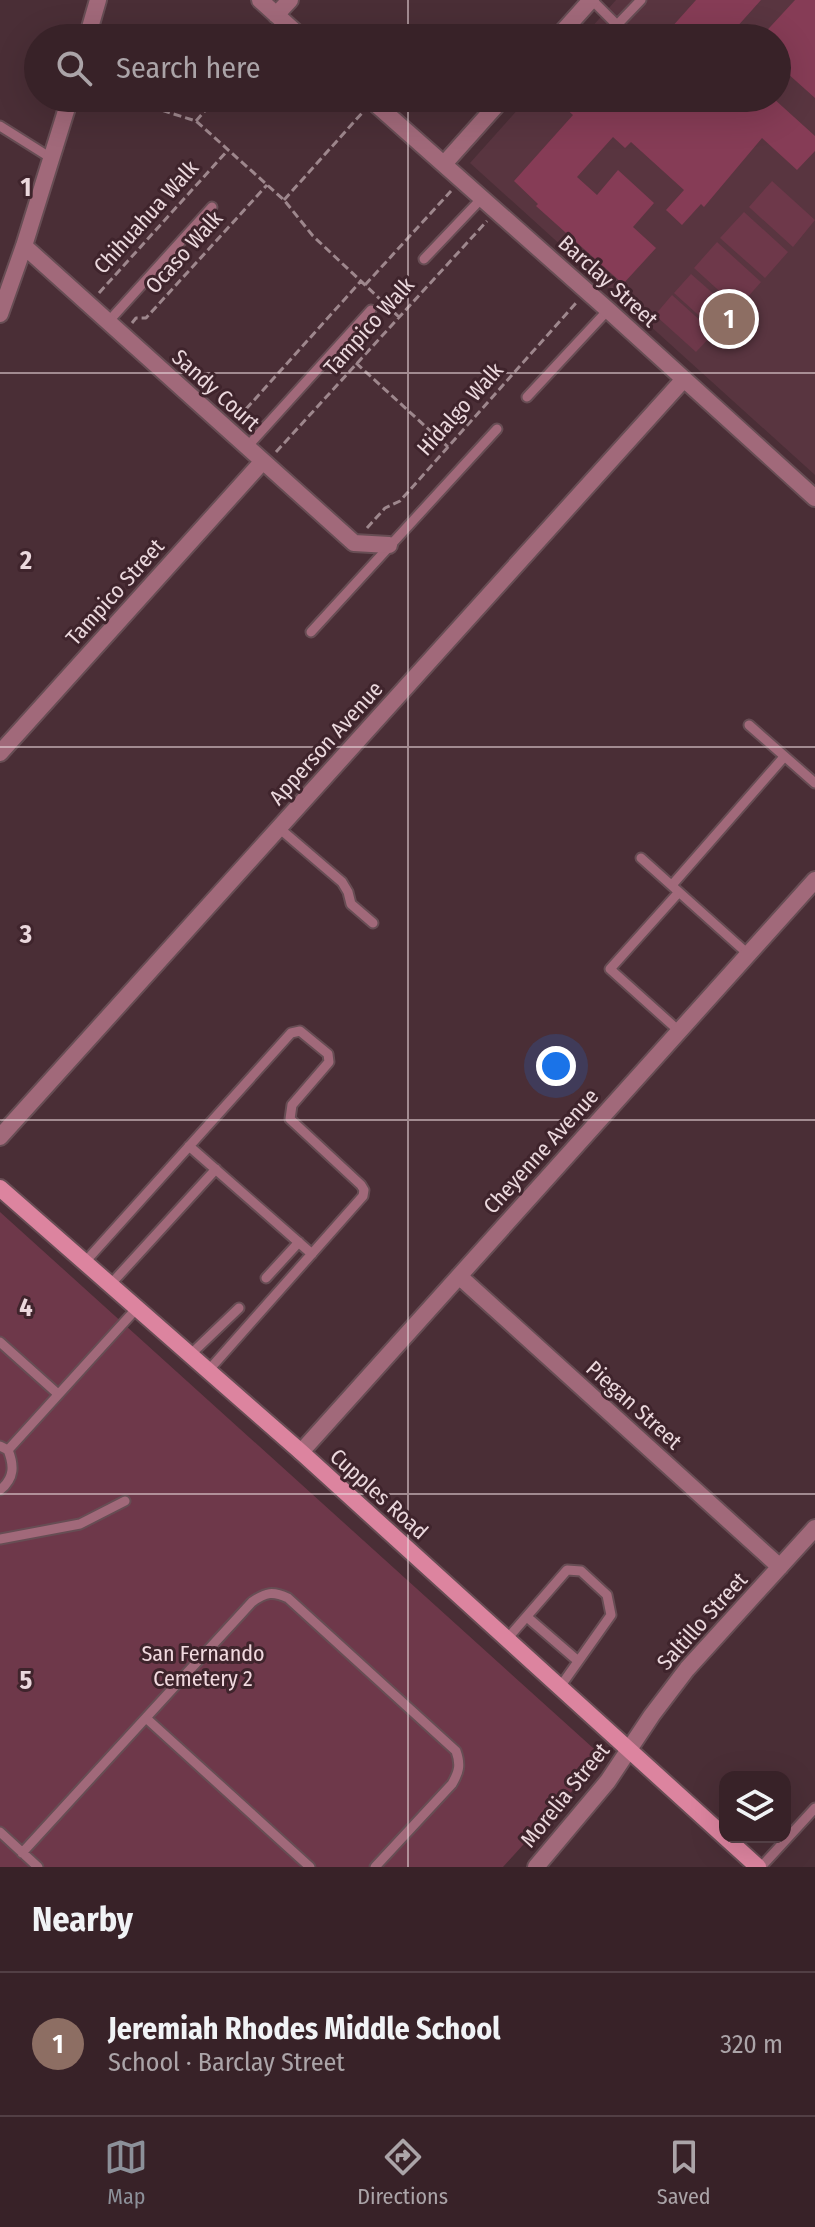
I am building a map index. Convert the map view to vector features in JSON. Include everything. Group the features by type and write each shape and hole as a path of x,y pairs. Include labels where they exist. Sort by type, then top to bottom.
{"street":[{"path":"91,24 98,0"},
{"path":"260,0 286,24"},
{"path":"276,15 290,0"},
{"path":"570,24 592,0"},
{"path":"0,314 66,112"},
{"name":"Barclay Street","path":"385,112 815,498"},
{"path":"444,164 490,112"},
{"name":"Sandy Court","path":"24,246 354,543"},
{"name":"Apperson Avenue","path":"0,1137 684,379"},
{"name":"Tampico Street","path":"0,753 264,462"},
{"path":"354,543 389,545"},
{"name":"Cheyenne Avenue","path":"301,1452 815,880"},
{"name":"Cupples Road","path":"0,1188 301,1452 719,1832"},
{"name":"Piegan Street","path":"459,1276 780,1567"},
{"name":"Saltillo Street","path":"630,1750 687,1669 815,1528"},
{"name":"Morelia Street","path":"536,1867 630,1750"},
{"name":"Cupples Road","path":"732,1843 759,1867"}],"lane":[{"path":"592,0 616,24"},
{"path":"618,24 641,0"},
{"path":"0,126 51,158"},
{"path":"424,259 482,198"},
{"path":"108,322 212,207"},
{"path":"247,447 371,310"},
{"path":"527,397 608,310"},
{"path":"311,632 497,429"},
{"path":"749,725 815,783"},
{"path":"679,1031 610,969 784,757"},
{"path":"279,828 342,882 351,904 373,923"},
{"path":"641,858 748,954"},
{"path":"85,1262 291,1033 300,1031 328,1054 329,1062 292,1105 290,1119 364,1190 363,1196 208,1371"},
{"path":"189,1146 312,1254"},
{"path":"110,1285 216,1169"},
{"path":"266,1278 299,1242"},
{"path":"0,1490 11,1476 13,1464 4,1448 137,1308"},
{"path":"190,1355 239,1308"},
{"path":"0,1342 58,1394"},
{"path":"0,1539 80,1524 125,1501"},
{"path":"507,1639 567,1570 581,1571 607,1595 611,1615 560,1687"},
{"path":"22,1853 252,1602 265,1593 277,1593 288,1598 456,1751 460,1762 459,1773 452,1784 375,1867"},
{"path":"527,1617 578,1661"},
{"path":"146,1718 310,1867"},
{"path":"759,1867 815,1808"},
{"path":"0,1832 38,1867"}],"path":[{"path":"167,112 196,121 284,200 313,236 399,317"},
{"path":"196,121 204,112"},
{"path":"284,200 361,112"},
{"name":"Chihuahua Walk","path":"88,305 228,150"},
{"path":"365,285 462,180"},
{"name":"Ocaso Walk","path":"122,335 136,318 146,318 267,185"},
{"name":"Tampico Walk","path":"264,462 496,211"},
{"path":"228,430 361,281"},
{"name":"Hidalgo Walk","path":"354,543 385,508 400,501 587,291"},
{"path":"356,363 448,447"}],"shaded area":[{"path":"616,0 815,0 815,475 470,163 516,112 791,112 791,24 595,24"}],"green space":[{"path":"772,181 815,220 793,247 749,207"},
{"path":"744,212 788,252 765,278 720,238"},
{"path":"717,242 761,282 738,308 694,268"},
{"path":"691,274 733,311 716,331 674,293"},
{"path":"672,295 714,333 696,352 655,315"},
{"name":"San Fernando Cemetery 2","path":"0,1212 603,1757 503,1867 0,1867"}],"building":[{"path":"696,0 761,0 740,24 675,24"},
{"path":"795,0 815,0 815,98 791,77 791,24 773,24"},
{"path":"570,112 788,112 815,136 815,151 797,170 762,138 704,207 701,204 682,225 666,210 684,190 631,142 625,148 613,137 577,177 597,195 618,170 654,203 633,227 656,248 623,284 536,206 538,204 514,181 573,115"}],"place":[{"name":"Jeremiah Rhodes Middle School","path":"729,319"}]}
